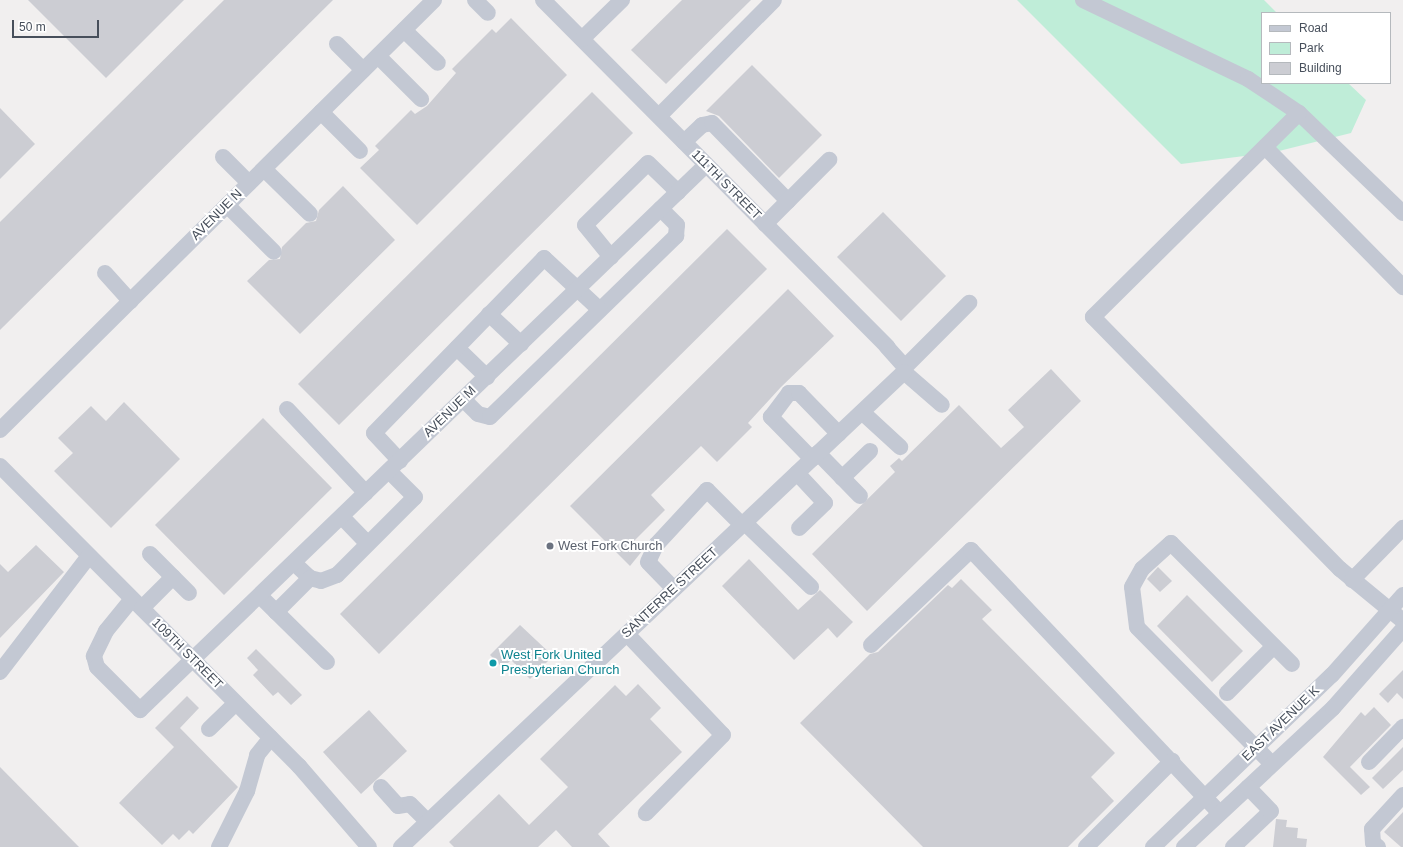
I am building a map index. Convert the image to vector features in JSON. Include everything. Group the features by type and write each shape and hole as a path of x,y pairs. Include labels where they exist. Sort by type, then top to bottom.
{"street":[{"name":"AVENUE N","path":"0,430 434,0"},
{"path":"475,0 488,13"},
{"name":"111TH STREET","path":"543,0 765,224 904,369 942,405"},
{"path":"582,39 622,0"},
{"path":"659,116 774,0"},
{"path":"1083,0 1248,79 1299,113 1403,213"},
{"path":"404,30 438,63"},
{"path":"337,44 363,70"},
{"path":"378,56 421,100"},
{"path":"321,112 360,151"},
{"path":"1299,113 1092,317 1352,580 1389,612 1403,621"},
{"path":"684,142 702,125 712,123 788,201"},
{"path":"1265,147 1401,282"},
{"path":"223,157 249,183"},
{"path":"765,224 829,160"},
{"path":"611,257 585,226 648,163 678,192"},
{"name":"AVENUE M","path":"173,577 137,603 106,631 94,656 97,667 138,709 143,709 706,165"},
{"path":"264,169 310,214"},
{"path":"227,206 274,252"},
{"path":"463,399 478,414 490,417 676,236 677,225 661,209"},
{"path":"294,563 310,578 321,581 337,575 415,497 374,433 544,258 600,310"},
{"path":"105,273 130,301"},
{"name":"SANTERRE STREET","path":"401,847 862,412 969,303"},
{"path":"489,314 521,344"},
{"path":"457,348 487,377"},
{"path":"839,434 799,393 789,393 771,417 842,478 860,496"},
{"path":"288,409 366,493"},
{"path":"862,412 900,447"},
{"path":"842,478 870,451"},
{"name":"109TH STREET","path":"0,466 271,738 365,845"},
{"path":"797,473 825,503 799,528"},
{"path":"674,589 648,562 656,545 708,490 811,587"},
{"path":"342,517 368,544"},
{"path":"1352,580 1403,528"},
{"path":"1272,764 1258,748 1137,627 1132,587 1142,569 1171,543 1292,664"},
{"path":"871,645 971,550 1172,761 1204,798 1220,813"},
{"path":"150,554 189,593"},
{"path":"0,672 89,556"},
{"path":"276,612 310,578"},
{"name":"EAST AVENUE K","path":"1153,847 1258,748 1389,612 1403,595"},
{"path":"260,596 327,662"},
{"name":"EAST AVENUE K","path":"1184,847 1333,708 1403,629"},
{"path":"627,634 723,735 646,813"},
{"path":"1227,694 1274,646"},
{"path":"209,729 236,703"},
{"path":"1369,762 1403,727"},
{"path":"219,847 247,791 257,755 271,738"},
{"path":"1086,847 1172,761"},
{"path":"1233,847 1270,811 1248,787"},
{"path":"381,788 398,806 410,804 428,822"},
{"path":"1378,847 1373,843 1372,829 1403,795"}],"green space":[{"path":"1017,0 1264,0 1276,12 1261,12 1261,84 1349,84 1366,100 1351,133 1275,152 1181,164"}],"building":[{"path":"28,0 184,0 106,78"},
{"path":"224,0 333,0 0,330 0,222"},
{"path":"682,0 751,0 666,84 631,50"},
{"path":"511,18 567,75 417,225 360,168 379,150 375,146 411,110 415,114 427,106 456,73 452,69 492,29 496,33"},
{"path":"752,65 822,135 779,178 719,116 706,111"},
{"path":"592,92 633,133 339,425 298,384"},
{"path":"0,108 35,144 0,179"},
{"path":"343,186 395,240 300,334 247,281 269,260 280,259 282,247 306,223 316,221 319,210"},
{"path":"883,212 946,276 901,321 837,257"},
{"path":"727,229 767,269 379,654 340,614"},
{"path":"788,289 834,336 781,387 748,423 752,427 717,462 701,446 651,495 665,510 634,541 643,550 630,566 570,506"},
{"path":"1051,369 1081,401 867,611 812,554 895,472 890,466 899,458 902,461 959,405 1001,448 1024,427 1008,410"},
{"path":"124,402 180,459 111,528 54,471 73,453 58,438 91,406 106,421"},
{"path":"263,418 332,488 224,595 155,525"},
{"path":"36,545 64,572 0,638 0,564 8,572"},
{"path":"749,559 798,610 820,590 853,622 837,638 828,628 794,660 722,586"},
{"path":"1158,567 1172,581 1160,592 1147,579"},
{"path":"961,579 992,610 982,619 1115,753 1091,777 1114,801 1068,847 923,847 800,723 870,654 878,652 948,585 952,588"},
{"path":"1187,595 1243,651 1212,682 1157,626"},
{"path":"520,625 553,656 530,679 511,660 503,668 490,655"},
{"path":"256,649 302,695 291,705 278,692 273,696 253,675 258,670 247,658"},
{"path":"1403,670 1403,699 1397,693 1388,703 1379,694"},
{"path":"638,684 661,708 650,719 682,752 598,834 610,847 572,847 556,830 538,847 454,847 449,842 499,794 529,825 568,787 540,759 615,685 626,696"},
{"path":"187,696 199,708 180,728 238,787 193,834 189,830 179,840 173,834 162,845 119,803 174,747 155,728"},
{"path":"1374,707 1391,725 1350,767 1370,787 1361,795 1323,757 1361,712 1365,716"},
{"path":"369,710 407,751 361,794 323,752"},
{"path":"1403,747 1403,770 1383,789 1372,778"},
{"path":"0,767 79,847 0,847"},
{"path":"1403,812 1403,847 1401,847 1384,832"},
{"path":"1276,819 1287,820 1286,827 1298,828 1297,838 1307,839 1306,847 1273,847"}],"place":[{"name":"West Fork Church","path":"550,546"},
{"name":"West Fork United Presbyterian Church","path":"493,663"}]}
